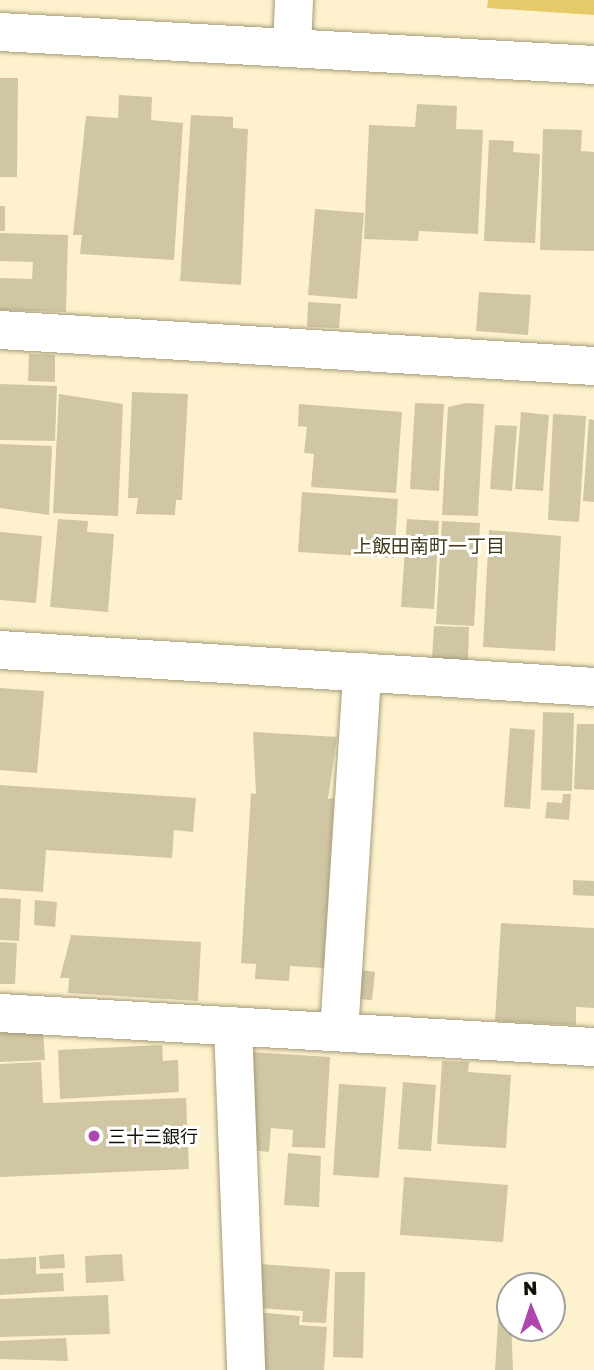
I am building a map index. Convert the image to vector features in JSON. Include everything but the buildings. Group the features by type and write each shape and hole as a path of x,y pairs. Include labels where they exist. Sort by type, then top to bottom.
{"street":[{"path":"269,0 278,48"},
{"path":"278,48 294,0"},
{"path":"0,32 594,65"},
{"path":"0,330 594,366"},
{"path":"0,650 594,687"},
{"path":"339,1032 362,672"},
{"path":"0,1013 594,1047"},
{"path":"233,1026 246,1370"}],"shaded area":[{"path":"488,0 594,0 594,15 487,8"}],"place":[{"name":"三十三銀行","path":"94,1136"}],"district":[{"name":"上飯田南町一丁目","path":"429,546"}]}
